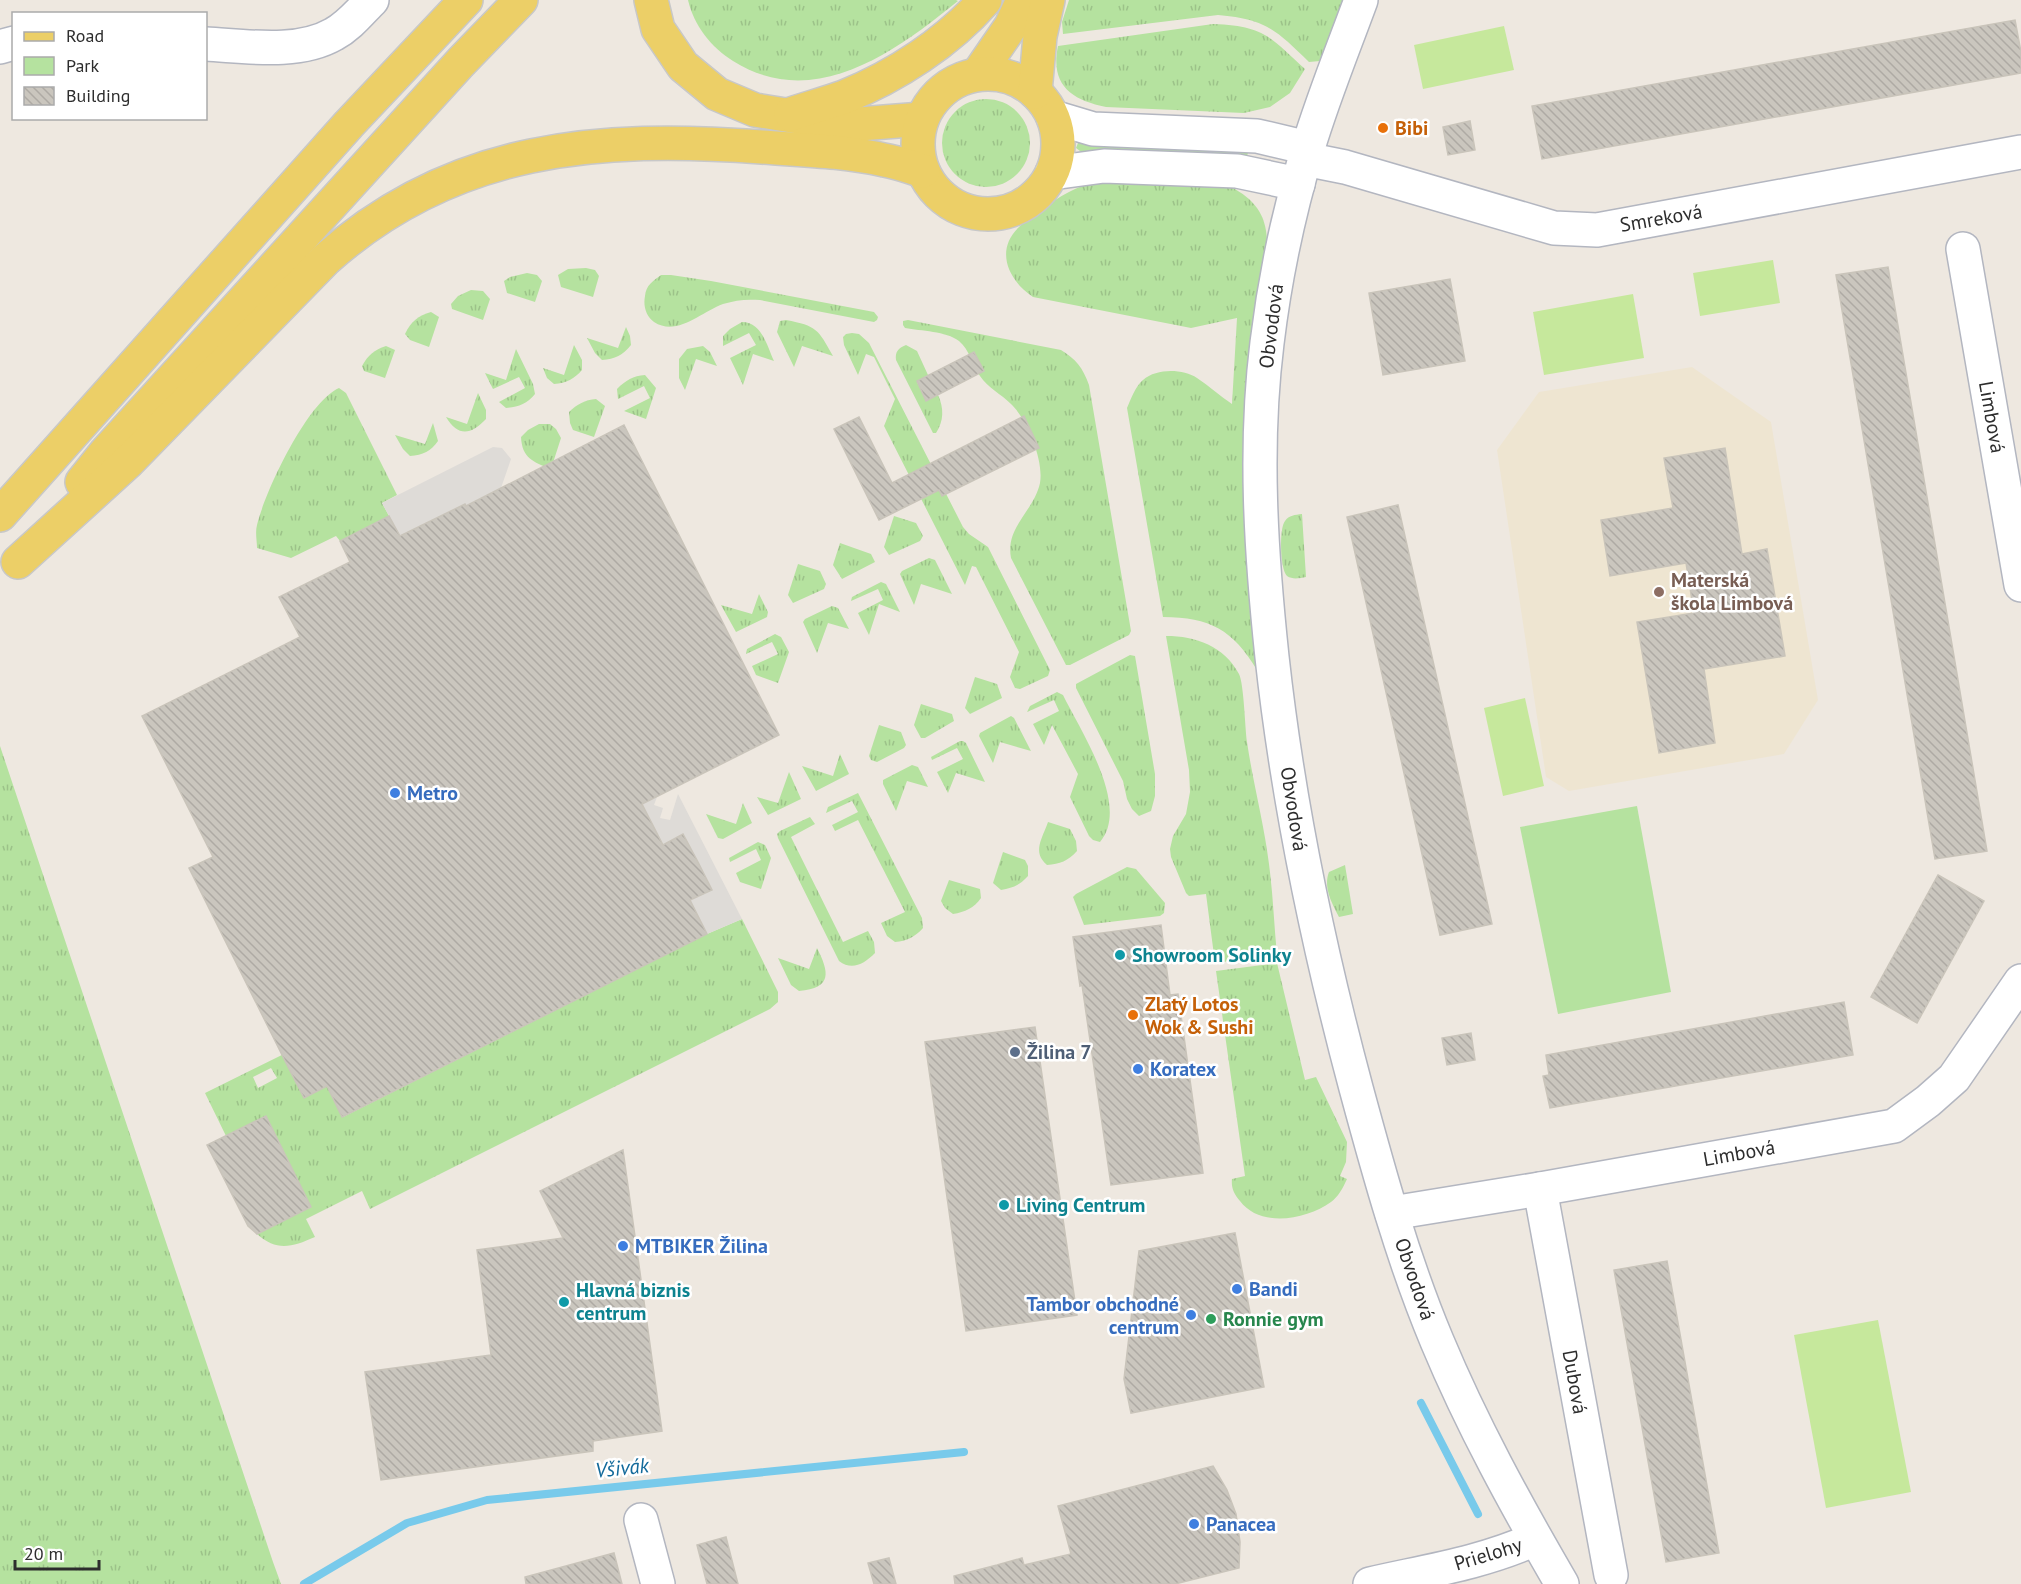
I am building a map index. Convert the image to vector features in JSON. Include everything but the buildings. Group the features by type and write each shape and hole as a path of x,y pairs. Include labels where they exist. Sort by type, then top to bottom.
{"main road":[{"path":"0,515 349,124 466,0"},
{"path":"9,573 105,452 461,62 521,0"},
{"path":"651,0 658,29 683,66 717,94 755,110 847,125 922,119"},
{"path":"787,116 845,96 901,69 942,40 985,0"},
{"path":"978,74 1011,26 1023,0"},
{"path":"1044,104 1008,77 978,74 955,82 935,98 922,119 918,136 918,154 923,171 933,188 950,203 971,212 994,214 1016,209 1037,194 1052,173 1058,145 1044,104 1040,36 1048,0"},
{"path":"9,573 128,462 326,259 355,234 392,210 442,183 522,157 553,150 613,144 717,144 846,153 885,160 923,171"}],"street":[{"path":"207,44 290,47 306,45 333,35 347,25 372,0"},
{"name":"Obvodová","path":"1361,0 1303,164 1276,281 1267,345 1260,447 1260,505 1264,581 1280,725 1305,879 1345,1045 1392,1212 1435,1337 1492,1460 1562,1584"},
{"path":"1044,104 1093,129 1257,136 1303,164"},
{"name":"Smreková","path":"1303,164 1345,167 1554,228 1597,230 2021,152"},
{"path":"1052,173 1104,166 1237,171 1303,164"},
{"name":"Limbová","path":"1963,249 2021,585"},
{"name":"Limbová","path":"1392,1212 1540,1189 1894,1126 1954,1078 2021,981"},
{"name":"Dubová","path":"1540,1189 1611,1575"},
{"path":"641,1520 658,1584"},
{"name":"Prielohy","path":"1370,1584 1494,1555 1535,1539"}],"shaded area":[{"name":"Materská škola Limbová","path":"1692,367 1771,422 1818,700 1784,754 1569,791 1546,777 1497,450 1539,392"},
{"path":"493,447 502,448 511,459 501,488 477,500 551,674 465,504 400,536 382,503"},
{"path":"678,794 742,919 707,934 690,900 707,892 710,886 685,838 680,836 663,845 632,809 657,797 654,805 663,808 660,818 670,820"}],"green space":[{"path":"688,0 958,1 908,39 880,56 852,69 823,78 793,80 763,75 725,55 704,35 694,19"},
{"path":"1069,0 1344,0 1320,61 1309,62 1269,28 1248,20 1218,15 1063,34 1062,22"},
{"path":"1213,24 1255,30 1283,48 1305,69 1290,93 1270,107 1244,113 1106,107 1073,95 1060,81 1056,60 1058,46"},
{"path":"1504,26 1514,70 1423,89 1414,45"},
{"path":"986,99 1003,103 1017,112 1026,126 1030,143 1026,160 1017,174 1003,183 986,187 969,183 955,174 946,160 942,143 946,126 955,112 969,103"},
{"path":"1078,143 1245,148 1248,153 1247,156 1239,157 1080,151 1076,148"},
{"path":"1099,181 1231,187 1252,202 1264,222 1267,240 1251,339 1257,670 1239,645 1219,629 1194,620 1163,617 1127,408 1135,390 1143,380 1155,373 1170,371 1185,373 1197,378 1232,404 1237,318 1191,328 1033,297 1017,283 1008,265 1007,246 1011,236 1021,225 1062,196"},
{"path":"1773,260 1780,303 1700,316 1693,273"},
{"path":"568,269 595,270 599,276 593,297 561,287 558,275"},
{"path":"527,273 537,275 542,281 535,302 507,293 504,281 510,277"},
{"path":"661,275 711,281 874,312 878,317 874,322 760,300 746,300 723,304 680,325 663,326 649,317 644,303 648,286"},
{"path":"471,290 483,291 490,299 483,320 452,309 451,304 458,296"},
{"path":"1633,294 1644,358 1544,375 1533,312"},
{"path":"431,312 439,317 429,347 410,340 405,334 415,320"},
{"path":"908,320 1061,350 1071,357 1081,369 1089,385 1131,631 1129,635 1066,665 1011,558 1012,537 1037,493 1040,483 1041,474 1033,440 1023,419 1011,404 983,380 959,341 940,333 905,328 903,321"},
{"path":"780,321 804,324 816,330 833,356 802,346 794,367 777,332"},
{"path":"742,322 749,323 759,330 774,361 753,354 743,385 730,358 756,345 749,333 723,346 723,336"},
{"path":"626,327 631,345 618,356 602,360 595,353 587,338 618,348"},
{"path":"852,333 859,334 869,343 963,527 988,547 1050,670 1048,676 1020,689 1015,688 1010,677 1019,652 976,567 972,566 965,585 884,426 895,399 874,357 866,354 858,375 844,345 843,337"},
{"path":"574,345 582,360 582,370 570,380 554,384 547,378 543,368 564,375"},
{"path":"906,345 917,351 928,375 917,382 926,400 938,395 940,400 942,419 936,433 933,433 896,360 898,351"},
{"path":"386,346 395,350 385,378 364,371 362,366 369,356"},
{"path":"703,346 710,352 717,366 696,359 685,390 679,378 679,359 687,349"},
{"path":"516,349 533,384 535,394 522,404 506,408 499,402 525,388 519,377 493,389 485,373 506,380"},
{"path":"645,375 656,388 646,419 624,411 650,398 644,386 618,399 617,389 630,379"},
{"path":"339,388 346,393 397,495 382,503 389,516 340,541 336,536 291,558 257,548 256,528 269,492 289,449 314,411"},
{"path":"478,393 486,410 486,419 470,431 460,431 446,417 467,424"},
{"path":"596,399 605,406 594,437 573,430 569,412 581,403"},
{"path":"433,423 438,441 426,452 410,456 395,435 425,444"},
{"path":"539,424 550,424 561,438 551,469 526,455 522,444 521,437"},
{"path":"1302,514 1306,577 1294,578 1287,576 1283,565 1282,532 1287,519"},
{"path":"894,516 916,523 923,536 920,541 889,555 884,547"},
{"path":"840,543 871,554 875,562 842,579 833,565"},
{"path":"929,558 935,560 952,594 921,584 914,605 900,574"},
{"path":"798,564 820,571 826,584 824,589 793,603 788,595"},
{"path":"881,582 886,584 900,612 879,604 869,635 858,613 883,600 878,589 851,601 852,597"},
{"path":"759,594 768,612 767,617 736,632 721,605 752,614"},
{"path":"832,606 838,608 849,629 828,623 817,653 803,622"},
{"path":"775,634 781,637 789,652 778,683 756,675 752,666 778,654 772,642 746,654 747,649"},
{"path":"1166,636 1188,638 1208,644 1233,664 1241,679 1247,742 1272,887 1277,955 1215,963 1206,894 1189,896 1186,893 1171,857 1173,836 1186,814 1190,792 1189,770"},
{"path":"1130,655 1135,656 1155,774 1155,796 1151,811 1139,816 1127,799 1123,781 1076,688 1076,684"},
{"path":"975,677 997,684 1002,698 970,714 965,708"},
{"path":"1057,692 1063,695 1090,747 1106,789 1110,809 1108,827 1100,842 1089,836 1070,797 1078,774 1052,725 1044,745 1033,724 1059,711 1054,700 1027,712 1030,706"},
{"path":"1525,698 1544,786 1503,796 1484,708"},
{"path":"921,704 952,714 954,721 925,738 921,738 914,725"},
{"path":"1011,716 1031,751 1000,742 993,763 979,736 980,733"},
{"path":"879,725 901,732 906,745 877,762 871,760 869,756"},
{"path":"960,741 966,743 985,782 956,773 948,793 937,772 963,759 957,748 932,760 931,757"},
{"path":"0,746 273,1562 281,1584 0,1584"},
{"path":"840,754 849,774 816,791 802,766 833,776"},
{"path":"912,765 918,767 928,787 907,781 896,811 883,780"},
{"path":"789,772 801,799 768,815 757,797 778,803"},
{"path":"858,793 922,918 923,928 907,940 895,942 887,936 881,923 905,912 858,820 835,831 832,825 858,812 852,801 826,813 828,807"},
{"path":"743,803 752,823 723,839 718,838 706,814 736,824"},
{"path":"1637,806 1671,992 1558,1014 1520,827"},
{"path":"810,817 815,824 791,837 843,942 868,931 874,942 875,953 858,965 849,966 839,961 778,838 777,834 780,831"},
{"path":"1048,822 1070,829 1076,841 1077,851 1064,861 1047,865 1042,860 1039,850"},
{"path":"758,842 765,845 771,858 761,889 740,882 736,873 761,860 756,849 730,862 729,858"},
{"path":"1003,852 1025,860 1028,866 1028,876 1016,886 1001,890 993,883"},
{"path":"1345,865 1353,914 1339,917 1329,895 1327,878 1329,872"},
{"path":"1127,867 1136,869 1165,903 1164,913 1160,916 1084,925 1073,897"},
{"path":"949,880 980,889 981,898 969,909 953,914 945,908 941,901"},
{"path":"742,919 778,992 778,1002 770,1009 370,1209 362,1191 306,1219 315,1237 285,1246 264,1240 257,1234 311,1207 266,1116 226,1136 205,1093 290,1051 302,1037 343,1117 707,934","holes":["271,1068 277,1078 258,1088 253,1077"]},
{"path":"817,948 826,971 823,982 810,989 799,991 791,985 778,958 809,969"},
{"path":"1277,963 1305,1080 1316,1077 1347,1142 1346,1162 1340,1176 1347,1179 1336,1198 1309,1213 1284,1218 1271,1218 1249,1210 1238,1198 1233,1188 1232,1179 1245,1176 1216,971"},
{"path":"1878,1320 1911,1492 1826,1508 1794,1335"}],"waterway":[{"path":"1421,1403 1478,1514"},
{"name":"Všivák","path":"304,1584 407,1523 487,1500 964,1452"}],"place":[{"name":"Bibi","path":"1383,128"},
{"name":"Materská škola Limbová","path":"1659,592"},
{"name":"Metro","path":"395,793"},
{"name":"Showroom Solinky","path":"1120,955"},
{"name":"Zlatý Lotos Wok & Sushi","path":"1133,1015"},
{"name":"Žilina 7","path":"1015,1052"},
{"name":"Koratex","path":"1138,1069"},
{"name":"Living Centrum","path":"1004,1205"},
{"name":"MTBIKER Žilina","path":"623,1246"},
{"name":"Bandi","path":"1237,1289"},
{"name":"Hlavná biznis centrum","path":"564,1302"},
{"name":"Tambor obchodné centrum","path":"1191,1315"},
{"name":"Ronnie gym","path":"1211,1319"},
{"name":"Panacea","path":"1194,1524"}]}
